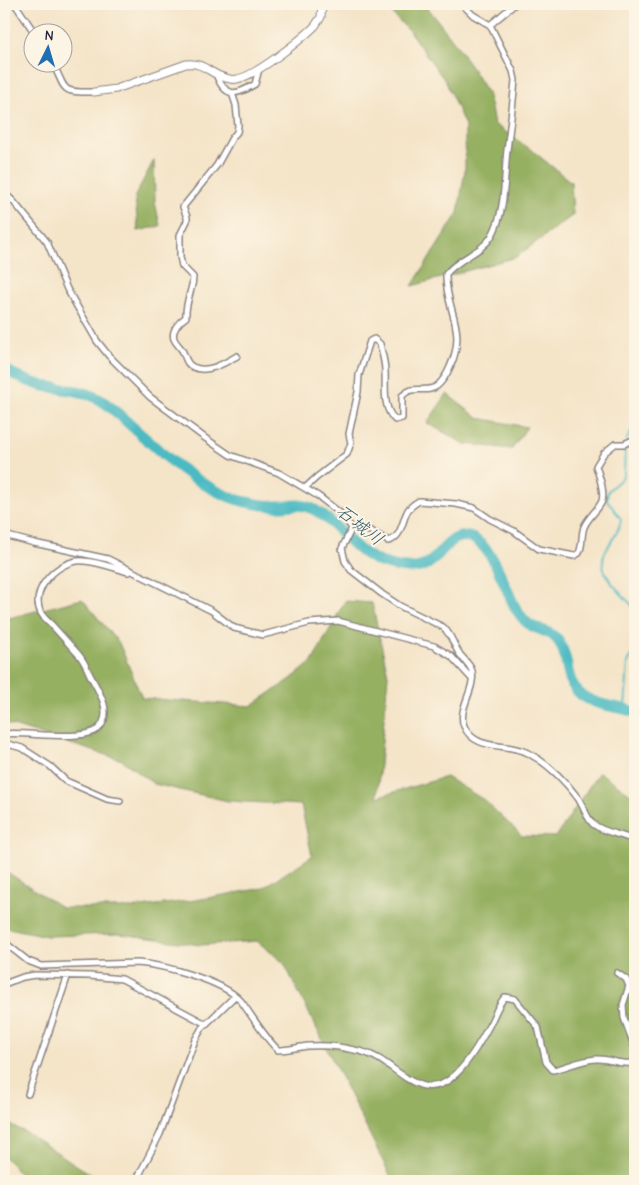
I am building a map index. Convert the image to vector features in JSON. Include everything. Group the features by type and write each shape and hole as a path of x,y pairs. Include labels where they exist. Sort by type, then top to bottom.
{"street":[{"path":"15,4 27,22"},
{"path":"56,72 61,84 67,90 80,92 116,89 186,64 194,63 202,65 226,78 238,79 259,69 315,26 321,17 322,4"},
{"path":"305,488 316,477 347,454 350,449 350,434 358,392 359,375 370,341 374,339 380,344 385,369 386,403 389,413 395,420 402,418 402,396 410,390 435,388 442,382 455,355 458,334 447,290 446,274 458,262 485,244 495,227 501,204 515,80 513,71 490,25 473,15 462,4"},
{"path":"490,25 515,4"},
{"path":"216,74 218,82 225,90 238,93 255,84 259,69"},
{"path":"232,93 236,105 237,132 217,165 183,208 187,216 180,235 180,257 182,266 193,277 193,282 189,292 186,316 173,334 174,339 183,350 187,362 193,367 209,369 237,356"},
{"path":"4,193 47,242 67,288 97,341 109,356 150,397 230,455 279,473 318,496 340,513 352,529 371,531 388,541 393,540 398,535 407,512 419,501 456,504 474,508 490,520 514,531 539,549 574,556 579,554 583,530 588,518 602,502 603,492 596,466 604,453 615,444 624,444 635,439"},
{"path":"352,529 342,548 345,562 365,581 400,606 443,627 448,632 458,653 472,670 472,679 462,715 463,724 469,734 483,744 521,750 539,759 569,788 579,800 588,818 596,826 635,841"},
{"path":"4,534 34,543 108,559 212,611 234,628 263,635 309,623 338,621 434,646 451,656 472,679"},
{"path":"4,734 77,736 100,729 105,719 106,709 102,696 81,657 40,613 39,591 44,583 60,567 72,562 84,561 139,574"},
{"path":"4,743 22,748 50,766 66,781 108,799 120,802"},
{"path":"4,942 28,961 41,966 138,963 151,964 199,977 231,991 278,1050 317,1046 332,1046 356,1050 378,1058 405,1078 423,1086 432,1087 446,1082 463,1067 483,1036 499,1004 506,997 515,999 538,1027 546,1062 553,1070 595,1059 624,1064 632,1062 635,1058"},
{"path":"617,973 626,979 629,986 623,1005 624,1018 635,1048"},
{"path":"4,984 35,975 122,978 206,1024"},
{"path":"28,1094 68,975"},
{"path":"136,1181 160,1134 195,1040 206,1024 235,996"}],"green space":[{"path":"383,4 425,4 461,51 488,94 494,124 533,151 571,182 573,215 516,257 412,286 458,213 465,170 465,126 446,82 409,31"},
{"path":"154,160 155,202 160,226 138,231 135,196"},
{"path":"447,394 478,418 527,427 512,449 465,444 427,423"},
{"path":"82,599 119,643 142,698 251,706 291,679 312,662 345,601 372,603 388,675 377,797 446,777 484,800 522,836 556,837 599,772 635,797 635,1181 393,1181 284,963 257,941 201,945 120,934 47,936 4,927 4,870 62,908 133,908 196,900 263,888 312,856 301,805 228,801 154,784 122,760 4,723 4,614 9,618"},
{"path":"4,1122 27,1133 101,1181 26,1181 4,1156"}],"waterway":[{"name":"石城川","path":"4,369 39,385 81,392 95,397 111,407 167,457 212,489 256,504 309,507 324,516 362,552 380,562 402,567 413,568 423,566 457,538 464,536 472,538 480,543 493,559 516,609 523,619 529,625 557,639 565,655 571,681 579,693 592,701 635,712"},
{"path":"626,441 635,427"},
{"path":"625,446 624,474 608,491 607,500 621,519 618,530 604,556 603,565 610,581 635,609"},
{"path":"625,709 628,662 635,650"}]}
